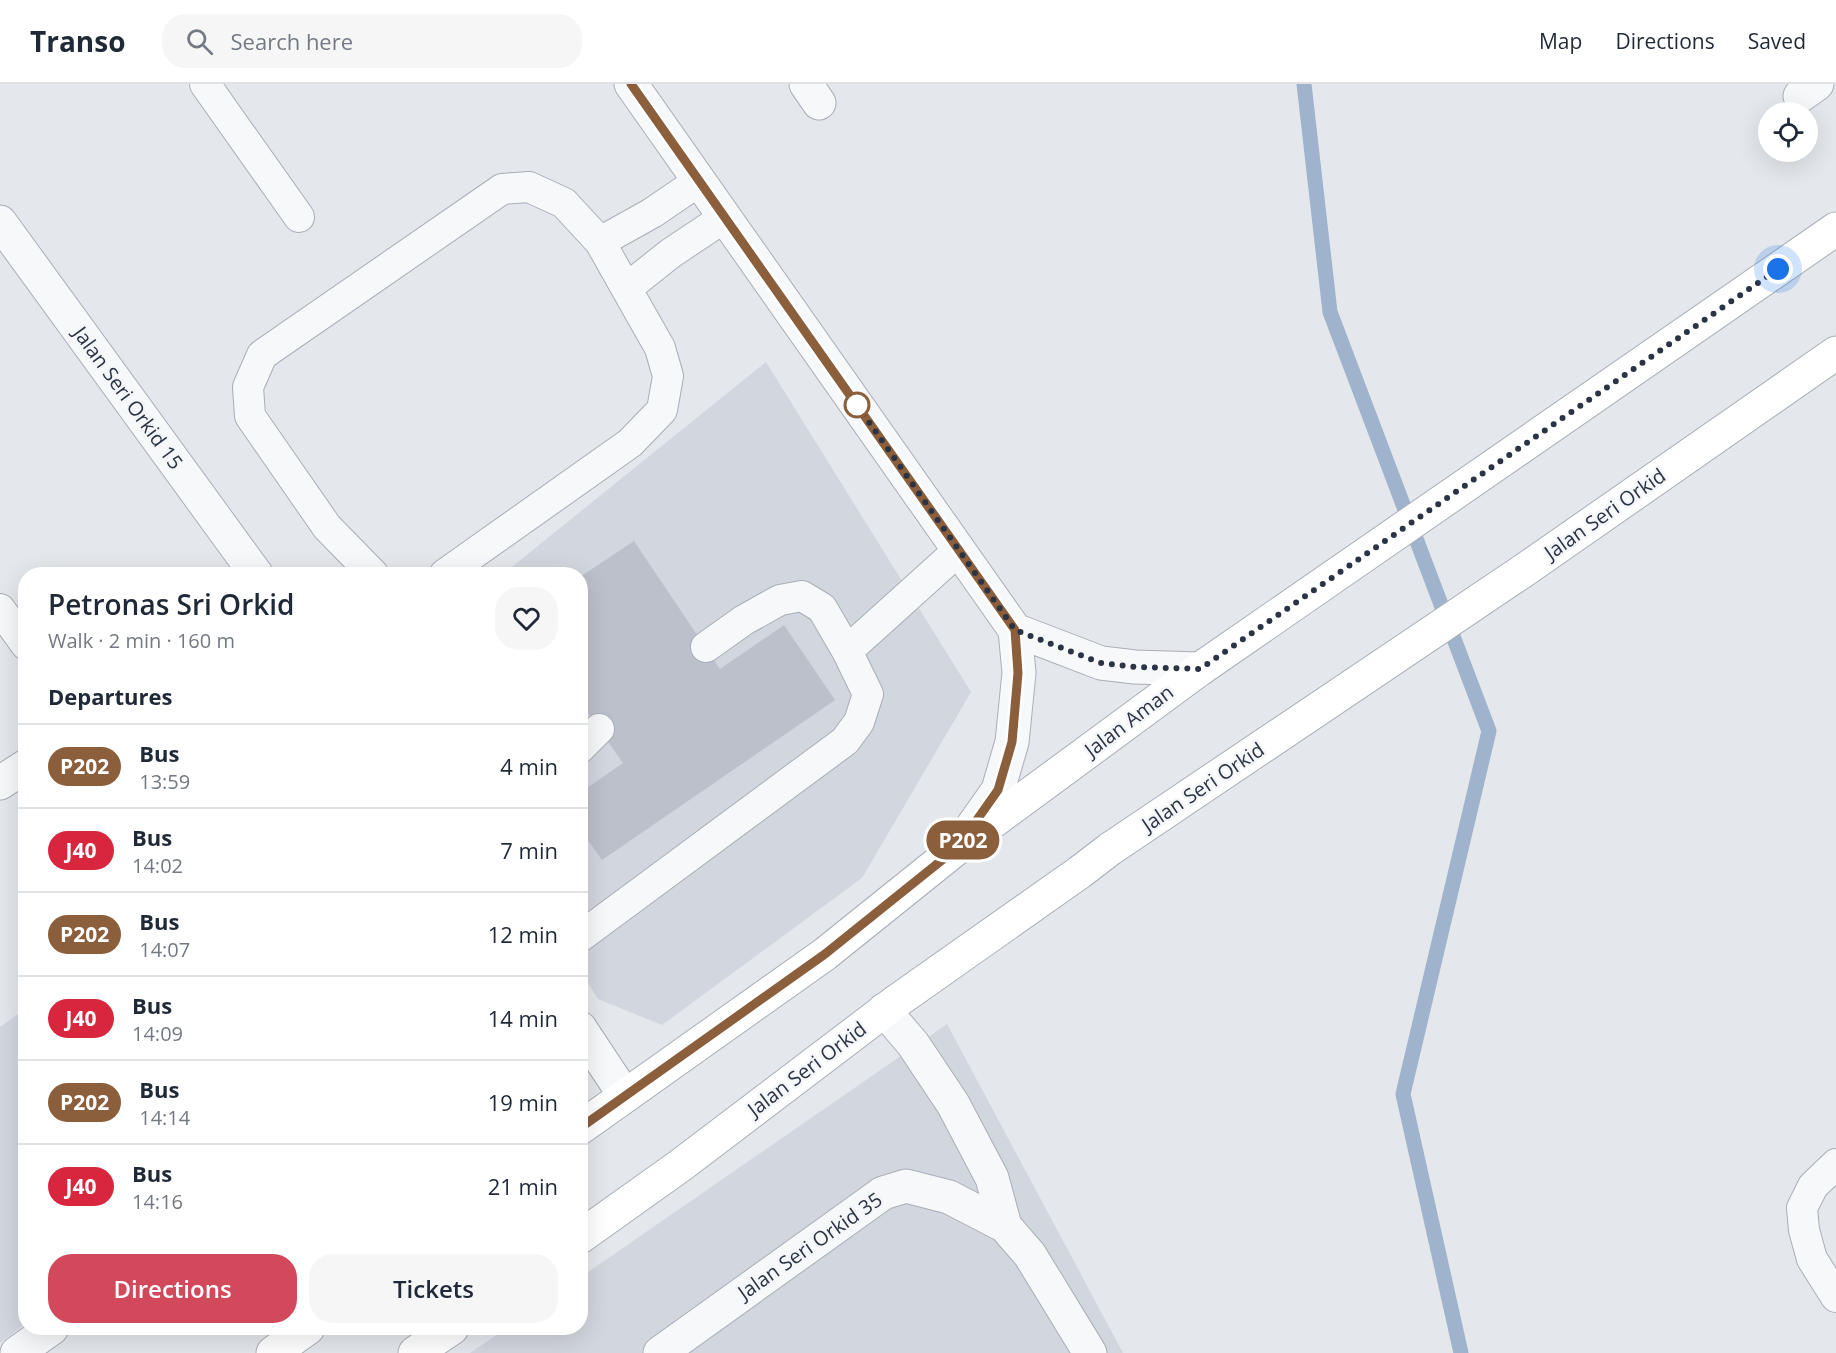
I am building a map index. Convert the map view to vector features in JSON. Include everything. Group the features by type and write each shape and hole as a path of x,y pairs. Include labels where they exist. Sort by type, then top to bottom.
{"main road":[{"name":"Jalan Aman","path":"957,848 1200,669 1836,229"},
{"name":"Jalan Seri Orkid","path":"588,1231 681,1166 884,1010 1110,849 1523,571 1836,353"},
{"path":"588,1122 825,954 957,848"},
{"path":"273,1353 298,1335"},
{"path":"416,1353 442,1335"}],"street":[{"path":"631,84 1015,630 1018,673 1012,742 998,790 957,848"},
{"name":"Jalan Seri Orkid 15","path":"0,222 251,567"},
{"path":"1015,630 1101,663 1136,667 1200,669"},
{"path":"0,783 18,771"},
{"path":"884,1010 913,1044 954,1104 992,1178 1005,1226 1041,1272 1090,1353"},
{"path":"588,1040 625,1096"},
{"name":"Jalan Seri Orkid 35","path":"660,1353 883,1193 906,1186 949,1197 1005,1226"},
{"path":"17,1353 42,1335"}],"lane":[{"path":"206,84 299,217"},
{"path":"600,242 652,213 699,181"},
{"path":"366,567 327,527 250,416 248,387 262,355 502,189 529,187 564,203 600,242 660,348 668,376 663,410 630,443 456,567"},
{"path":"627,288 671,253 725,216"},
{"path":"847,651 959,550"},
{"path":"588,921 845,741 859,722 867,694 847,651 822,608 802,596 780,600 744,620 706,647"},
{"path":"0,609 18,634"},
{"path":"1836,1164 1813,1186 1802,1208 1804,1230 1812,1258 1836,1297"}],"shaded area":[{"path":"766,362 971,692 862,878 662,1025 598,999 588,983 588,567 512,567"},
{"path":"18,1014 18,1329 0,1343 0,1027"},
{"path":"947,1024 1123,1353 470,1353 497,1335 588,1335 588,1272"}],"building":[{"path":"634,541 720,669 784,625 835,700 602,860 588,840 588,787 623,763 588,713 588,572"}],"waterway":[{"path":"1304,84 1330,312 1489,731 1403,1094 1461,1353"}],"bus line":[{"name":"P202","path":"588,1122 825,954 957,848 998,790 1012,742 1018,673 1015,630 631,84"}],"route":[{"path":"857,405 1015,630 1101,663 1136,667 1200,669 1778,269"}]}
